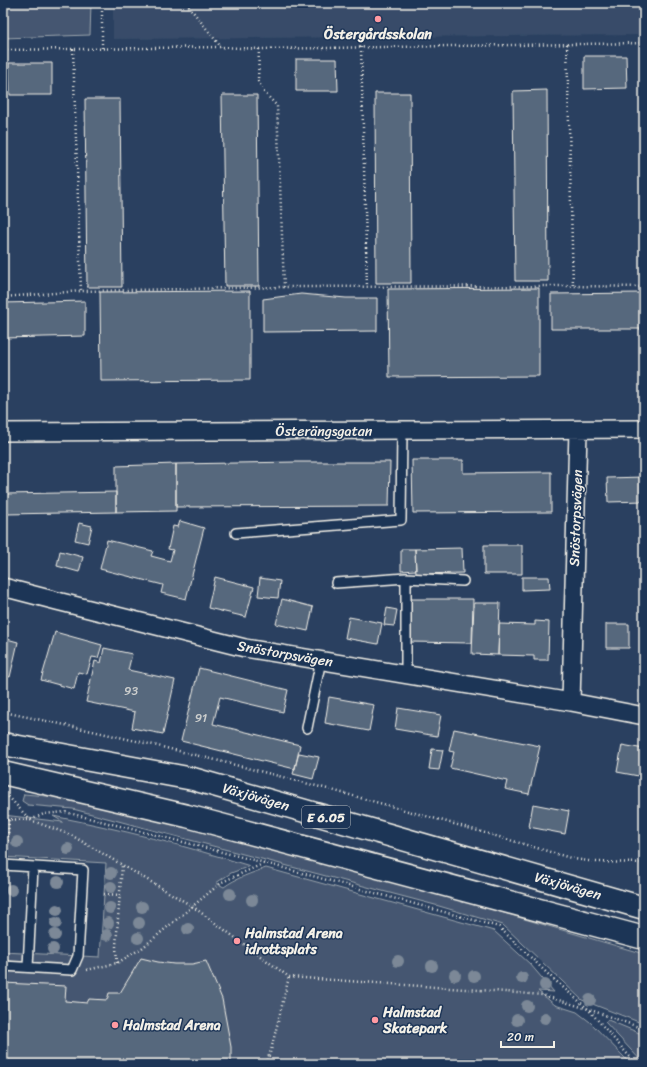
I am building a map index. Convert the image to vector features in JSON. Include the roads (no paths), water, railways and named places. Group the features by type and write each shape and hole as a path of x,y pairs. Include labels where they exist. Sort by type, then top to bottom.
{"highway":[{"name":"Växjövägen","path":"3,744 193,779 644,908"},
{"name":"E 6.05","path":"3,773 187,816 644,938"}],"street":[{"name":"Österängsgatan","path":"3,432 644,429"},
{"name":"Snöstorpsvägen","path":"571,702 578,430"},
{"name":"Snöstorpsvägen","path":"3,587 245,648 571,702 644,716"}],"lane":[{"path":"236,533 401,520 402,431"},
{"path":"406,578 406,674"},
{"path":"336,583 406,578 463,581"},
{"path":"307,728 321,660"},
{"path":"3,865 83,870 78,956 72,970 3,966"},
{"path":"28,967 33,867"}],"place":[{"name":"Östergårdsskolan","path":"378,19"},
{"name":"Halmstad Arena idrottsplats","path":"237,941"},
{"name":"Halmstad Skatepark","path":"375,1020"},
{"name":"Halmstad Arena","path":"115,1025"}]}
